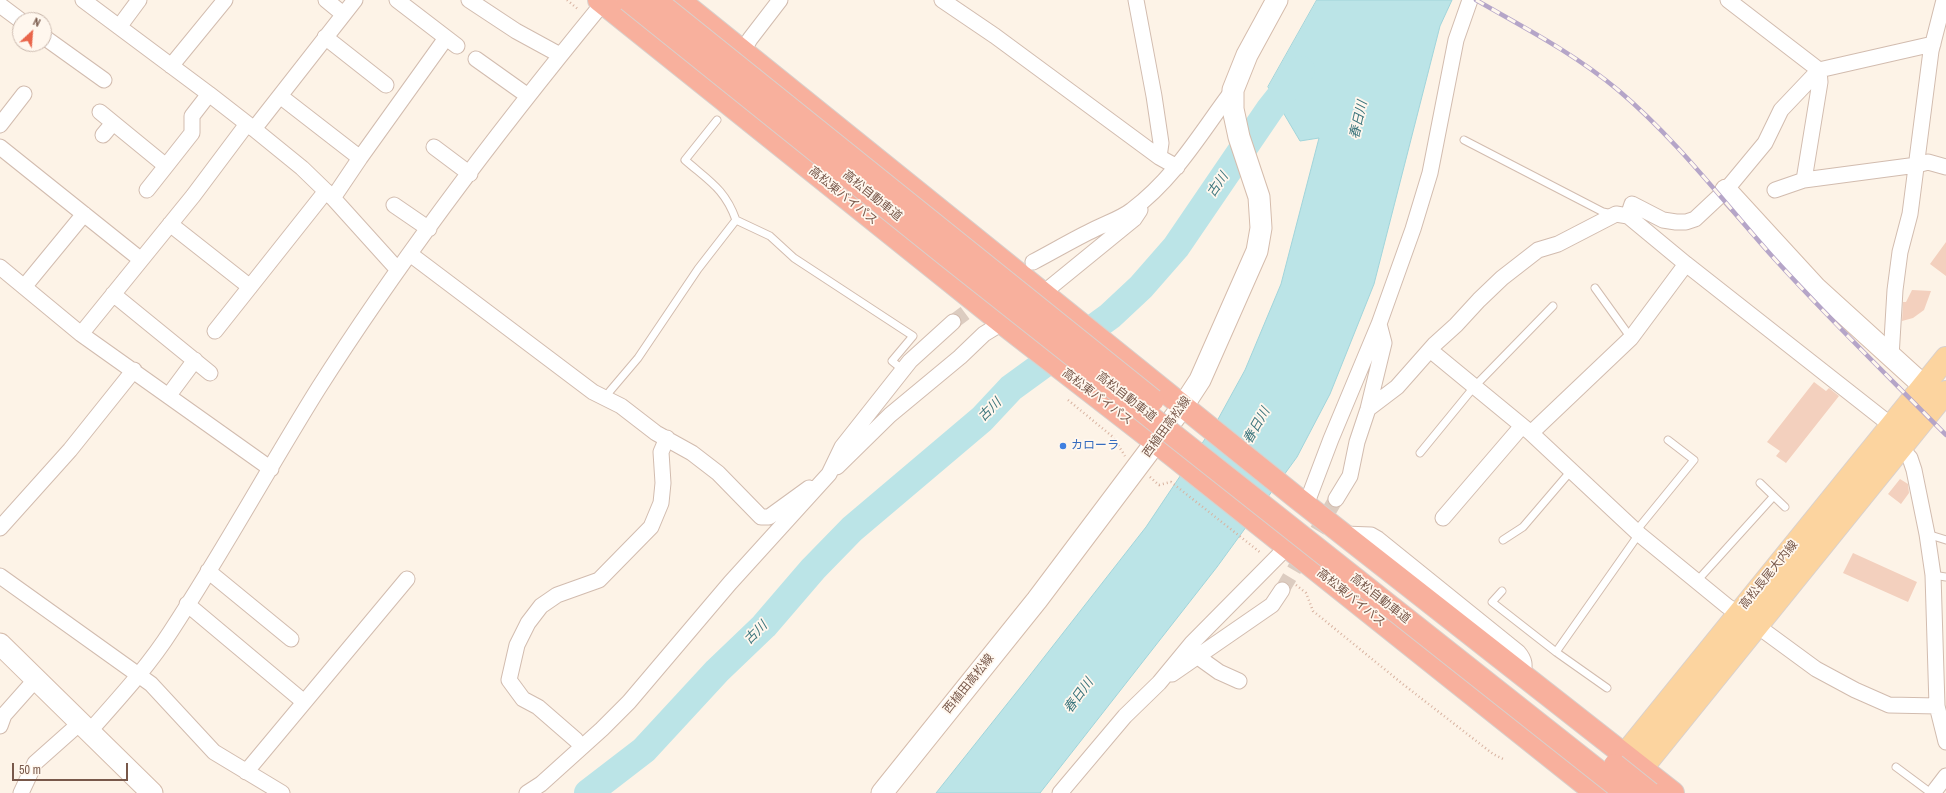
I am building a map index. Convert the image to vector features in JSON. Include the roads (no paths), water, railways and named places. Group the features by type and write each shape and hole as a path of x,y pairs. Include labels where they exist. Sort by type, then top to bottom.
{"highway":[{"name":"高松自動車道","path":"628,0 960,266 1626,793"},
{"name":"高松自動車道","path":"655,0 956,240 1339,550 1650,793"},
{"path":"679,0 1302,502 1673,793"},
{"name":"高松東バイパス","path":"601,2 1006,327 1069,388 1164,448 1595,793"},
{"path":"1557,762 1571,793"}],"main road":[{"path":"1233,99 1247,55 1274,1"},
{"name":"西植田高松線","path":"882,793 1037,600 1138,466 1164,448 1190,412 1200,380 1257,251 1261,228 1259,197 1239,137 1233,99"},
{"path":"1726,190 1816,288 1891,357 1939,396"},
{"name":"高松長尾大内線","path":"1622,793 1756,624 1900,447 1939,396 1946,358"},
{"name":"高松長尾大内線","path":"1595,793 1738,613 1892,426 1939,396"},
{"path":"0,644 152,793"}],"street":[{"path":"84,0 251,126 302,168 330,195 398,270"},
{"path":"119,26 140,0"},
{"path":"171,66 225,0"},
{"path":"326,0 343,14"},
{"path":"81,334 140,259 251,126 280,96 355,0"},
{"path":"215,331 250,287 330,195 452,42 397,0"},
{"path":"469,0 516,31 560,55"},
{"path":"743,51 750,39 780,0"},
{"path":"942,0 995,36 1159,157 1177,167"},
{"path":"1136,0 1154,96 1161,144 1159,157"},
{"path":"1302,502 1331,439 1379,324 1413,229 1430,173 1456,40 1470,0"},
{"path":"1728,0 1819,70 1820,82 1804,180"},
{"path":"1891,357 1894,290 1900,252 1910,214 1933,44 1944,0"},
{"path":"21,793 35,763 85,727 138,676 171,632 318,390 398,270 528,96 601,2"},
{"path":"0,5 12,14"},
{"path":"325,37 386,85"},
{"path":"52,43 104,80"},
{"path":"1368,409 1397,387 1478,300 1502,278 1538,250 1558,244 1622,215 1632,204 1663,220 1686,222 1695,218 1726,190 1765,143 1781,110 1819,70 1933,44"},
{"path":"476,59 528,96"},
{"path":"0,125 24,94"},
{"path":"147,190 192,133 192,116 209,94"},
{"path":"280,96 360,158"},
{"path":"1046,297 1134,218 1194,147 1208,123 1233,99"},
{"path":"100,112 108,129 166,166"},
{"path":"0,146 140,259"},
{"path":"434,147 470,174"},
{"path":"1775,190 1804,180 1917,165 1928,162 1946,167"},
{"path":"1033,262 1131,211 1163,184"},
{"path":"394,205 429,229"},
{"path":"24,287 84,214"},
{"path":"1622,215 1892,426"},
{"path":"170,224 250,287"},
{"path":"410,254 593,392 606,397 656,433 692,452 718,473 761,517 769,518 811,486 817,489"},
{"path":"1443,518 1526,430 1631,338 1686,264"},
{"path":"0,267 81,334 134,370 271,469"},
{"path":"113,294 210,373"},
{"path":"829,474 842,447 910,361 953,322"},
{"path":"1336,499 1350,476 1357,442 1368,409 1384,344 1379,324"},
{"path":"527,793 541,784 602,730 730,583 817,489 829,474 890,414 960,357 984,334 1006,327"},
{"path":"1430,350 1526,430 1637,532 1738,613 1756,624 1816,669 1855,690 1889,705 1937,706"},
{"path":"169,395 195,360"},
{"path":"1,524 70,450 134,370"},
{"path":"576,740 538,707 523,699 509,680 517,645 528,623 541,606 557,595 599,580 651,527 661,502 663,483 661,452 667,438"},
{"path":"1900,447 1910,458 1912,464 1927,534 1939,576 1937,706 1946,742"},
{"path":"1060,793 1125,716 1159,683 1192,642 1272,562 1280,541"},
{"path":"208,571 291,639"},
{"path":"0,576 150,684 214,752 282,793"},
{"path":"246,772 407,578"},
{"path":"1159,683 1272,605 1288,587"},
{"path":"187,604 304,702"},
{"path":"1198,657 1219,672 1239,681"},
{"path":"0,726 4,715 36,679"},
{"path":"522,793 576,740 607,717 620,711"},
{"path":"1932,793 1946,776"}],"lane":[{"path":"717,120 685,160 722,192 730,203 736,220 770,236 794,258 913,336 892,361 903,370"},
{"path":"1464,140 1603,212 1622,215"},
{"path":"606,397 638,358 698,269 736,220"},
{"path":"1595,288 1631,338"},
{"path":"1420,453 1474,387 1554,306"},
{"path":"1556,652 1637,532 1694,460 1668,440"},
{"path":"1503,540 1523,526 1570,472"},
{"path":"1760,483 1785,507"},
{"path":"1697,581 1774,497"},
{"path":"1927,534 1946,540"},
{"path":"1502,590 1492,602 1556,652 1607,688"},
{"path":"1896,767 1932,793"}],"water":[{"name":"春日川","path":"1317,0 1452,0 1440,26 1374,284 1330,394 1297,457 1217,567 1040,793 936,793 1146,527 1217,421 1245,370 1281,284 1319,138 1300,141 1268,87"}],"waterway":[{"name":"古川","path":"588,793 644,750 717,671 764,626 813,569 852,529 982,419 1011,388 1110,316 1141,287 1176,247 1270,109 1301,70"}],"tunnel":[{"path":"953,322 984,299"},
{"path":"1282,590 1336,499"}],"railway":[{"path":"1476,0 1549,42 1585,65 1618,90 1639,109 1679,149 1793,279 1946,435"}],"place":[{"name":"カローラ","path":"1063,446"}]}
